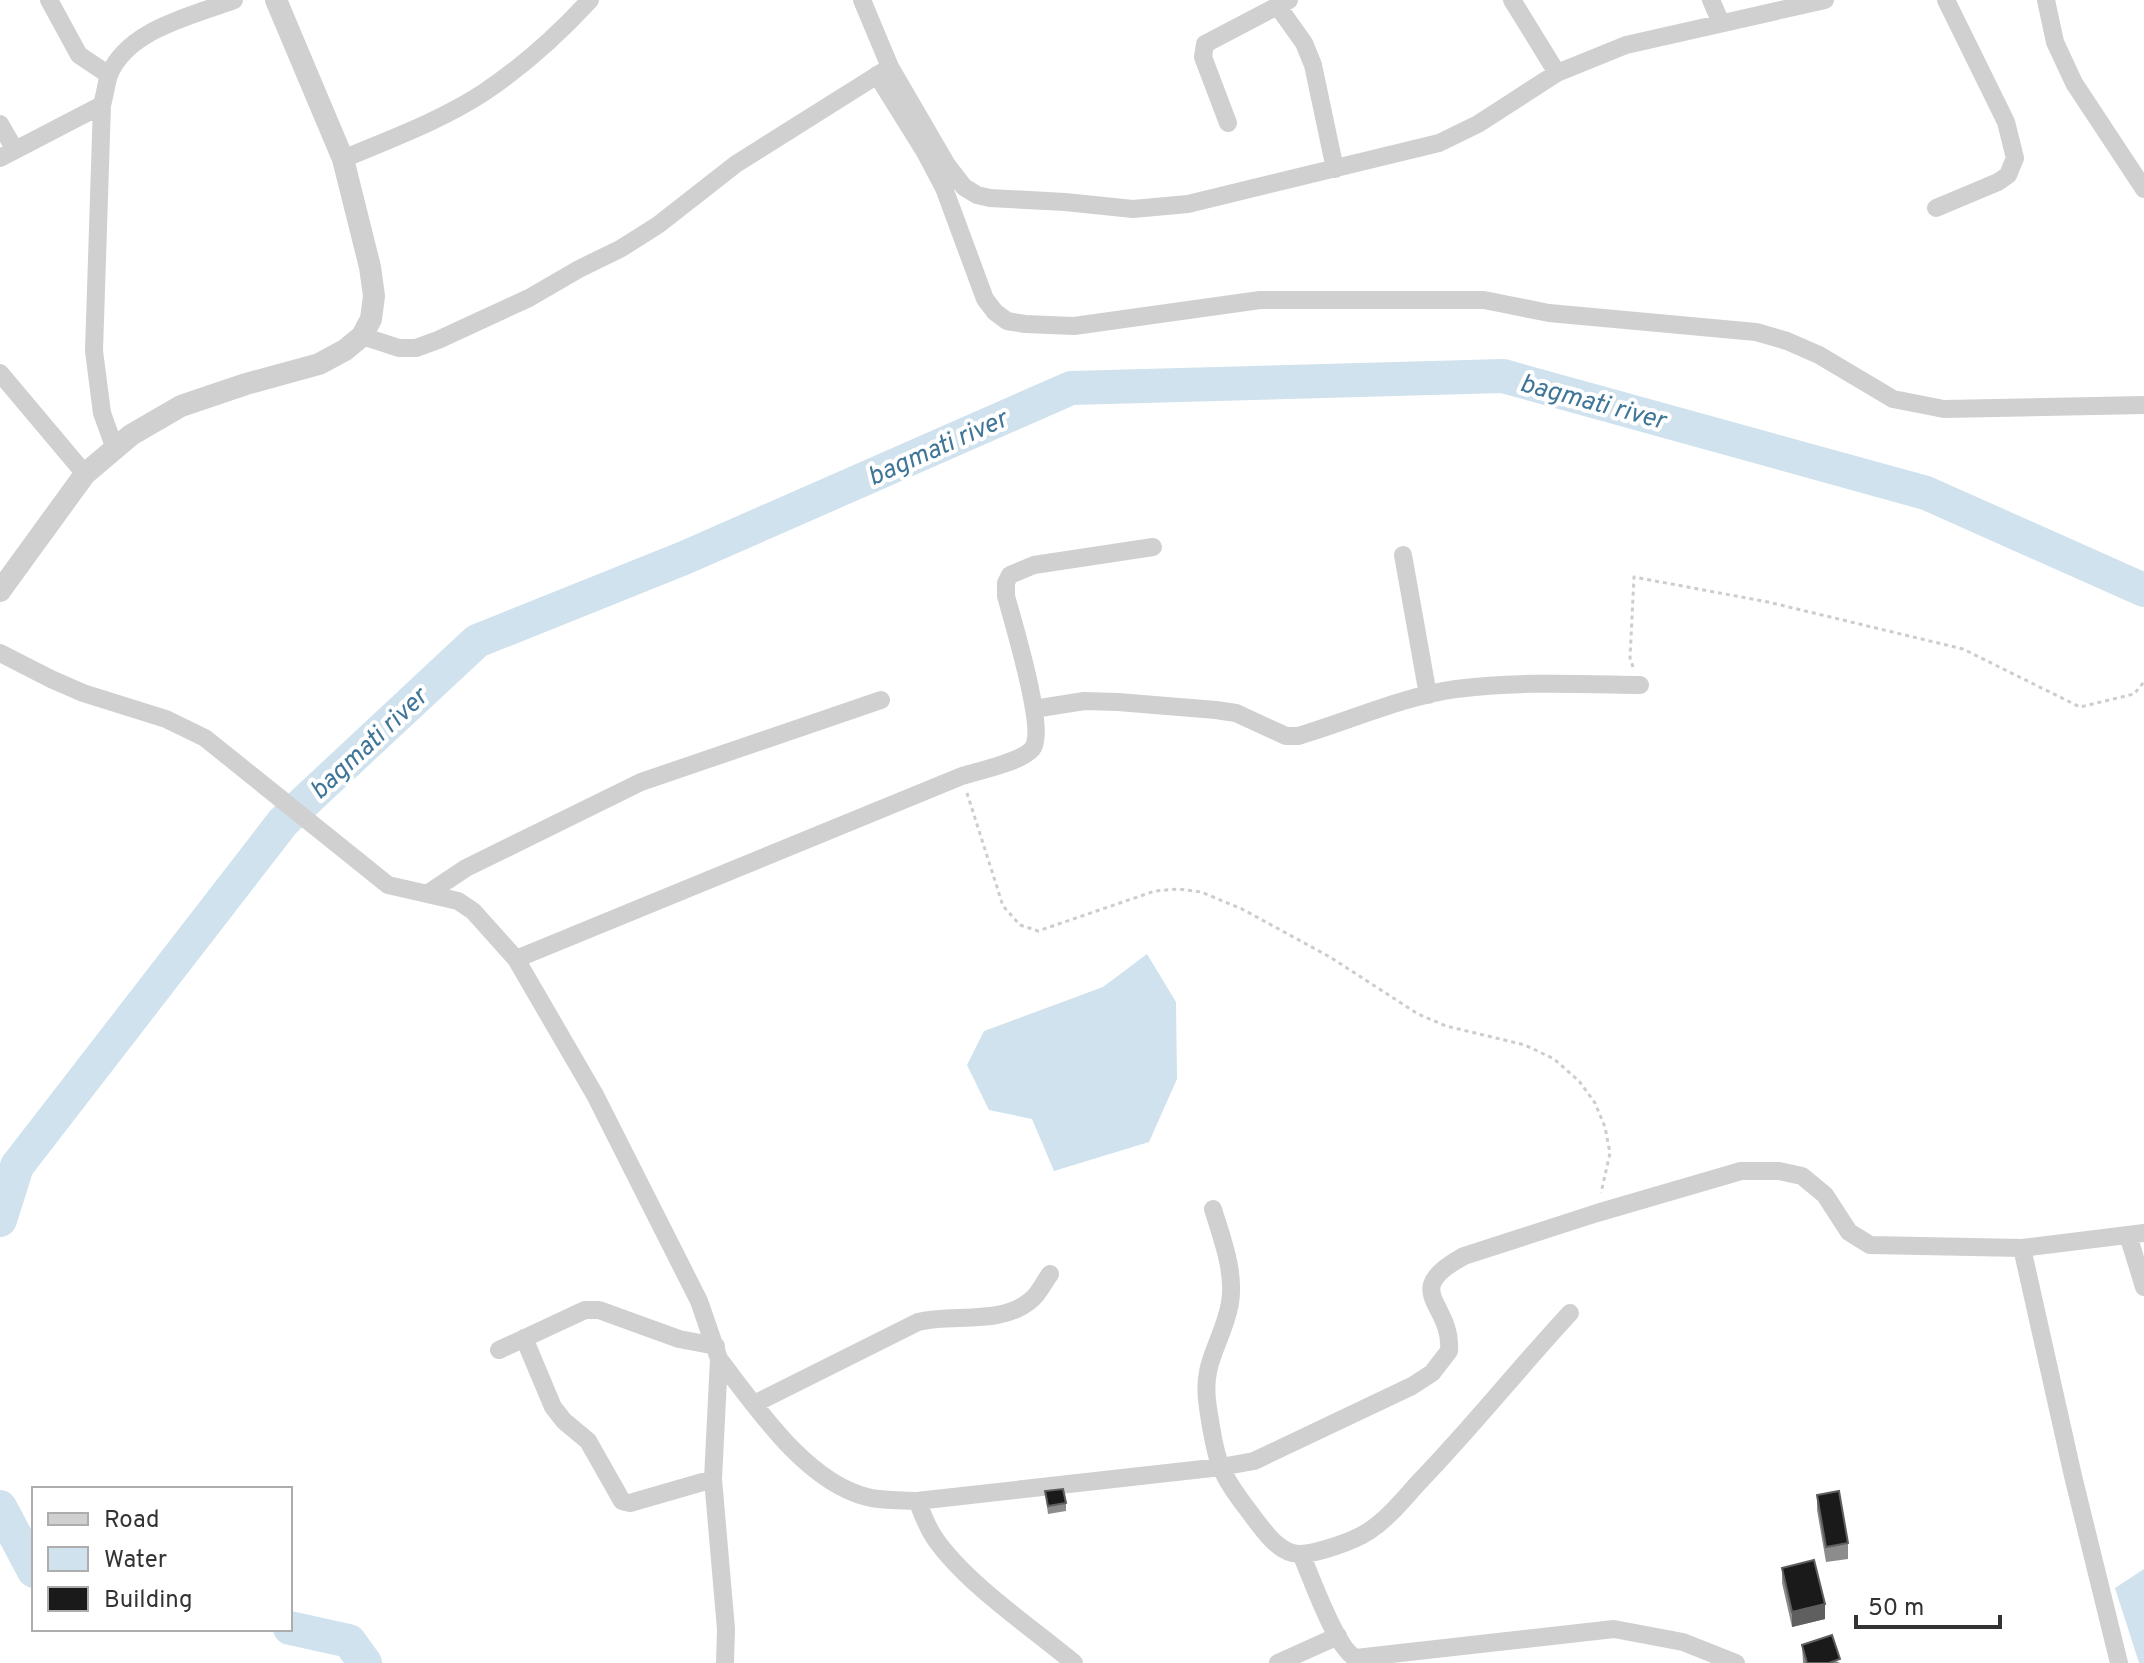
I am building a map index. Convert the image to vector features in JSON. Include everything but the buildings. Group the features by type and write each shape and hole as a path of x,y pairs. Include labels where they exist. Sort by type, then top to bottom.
{"street":[{"path":"49,0 79,55 109,75"},
{"path":"115,449 102,413 94,351 102,105 109,75 129,46 179,21 234,0"},
{"path":"0,591 85,474 156,418 246,384 319,364 345,350 362,336 371,319 374,296 343,159 276,0"},
{"path":"343,159 409,131 481,94 535,54 590,0"},
{"path":"862,0 884,71 944,188 985,299 1007,321 1074,326 1260,300 1484,300 1549,313 1756,332 1819,355 1893,399 1917,406 1944,409 2144,405"},
{"path":"1512,0 1557,73"},
{"path":"1711,0 1721,23"},
{"path":"884,71 947,165 964,187 977,195 1133,209 1161,207 1188,204 1439,143 1478,124 1557,73 1626,45 1825,0"},
{"path":"1936,208 1998,182 2008,175 2015,158 2006,122 1946,0"},
{"path":"2046,0 2055,42 2074,83 2144,189"},
{"path":"1228,123 1203,49 1215,37 1284,4 1313,65 1335,169"},
{"path":"362,336 399,348 416,348 529,298 658,225 736,164 884,71"},
{"path":"0,124 7,154 102,105"},
{"path":"0,373 85,474"},
{"path":"516,959 1030,751 1037,741 1034,709 1006,596 1006,583 1010,575 1034,565 1153,547"},
{"path":"1403,555 1428,695"},
{"path":"0,653 62,684 166,719 205,738 388,885 458,901 473,911 516,959 616,1135 699,1301 718,1352 754,1404 797,1453 831,1482 868,1498 917,1501 1254,1461 1412,1386 1432,1373 1449,1351 1448,1332 1431,1290 1432,1281 1445,1267 1464,1256 1741,1171 1779,1171 1802,1176 1815,1185 1849,1232 1870,1245 2022,1248 2136,1234 2144,1287"},
{"path":"1034,709 1095,701 1216,710 1236,713 1286,736 1298,736 1456,689 1552,683 1640,685"},
{"path":"427,894 466,868 641,782 881,700"},
{"path":"1213,1209 1231,1280 1229,1308 1210,1356 1206,1389 1221,1467 1265,1532 1278,1545 1301,1554 1349,1542 1378,1524 1446,1454 1570,1313"},
{"path":"2022,1248 2119,1663"},
{"path":"754,1404 918,1322 937,1317 1010,1312 1033,1299 1050,1274"},
{"path":"499,1350 571,1314 599,1310 718,1352"},
{"path":"524,1338 553,1407 588,1441 622,1501 630,1503 713,1479"},
{"path":"718,1352 713,1479 726,1629 725,1663"},
{"path":"917,1501 927,1526 948,1554 1074,1663"},
{"path":"1301,1554 1348,1654 1363,1658 1614,1629 1683,1642 1736,1663"},
{"path":"1278,1663 1338,1636"}],"path":[{"path":"1640,685 1630,658 1634,577 1768,602 1963,649 2080,707 2134,694 2144,682"},
{"path":"962,776 1003,906 1020,925 1038,931 1155,891 1178,889 1201,892 1242,909 1330,957 1418,1014 1446,1026 1525,1045 1554,1059 1579,1081 1595,1103 1605,1127 1610,1153 1597,1213"}],"water":[{"path":"1147,954 1176,1002 1177,1079 1149,1142 1054,1171 1032,1119 989,1110 967,1065 984,1031 1103,987"},
{"path":"2144,1569 2144,1663 2139,1663 2115,1588"}],"waterway":[{"name":"bagmati river","path":"0,1220 17,1166 283,822 477,641 684,558 1071,388 1503,376 1926,493 2144,590"},
{"name":"bagmati river","path":"0,1507 32,1567"},
{"name":"bagmati river","path":"292,1628 349,1641 365,1663"}]}
